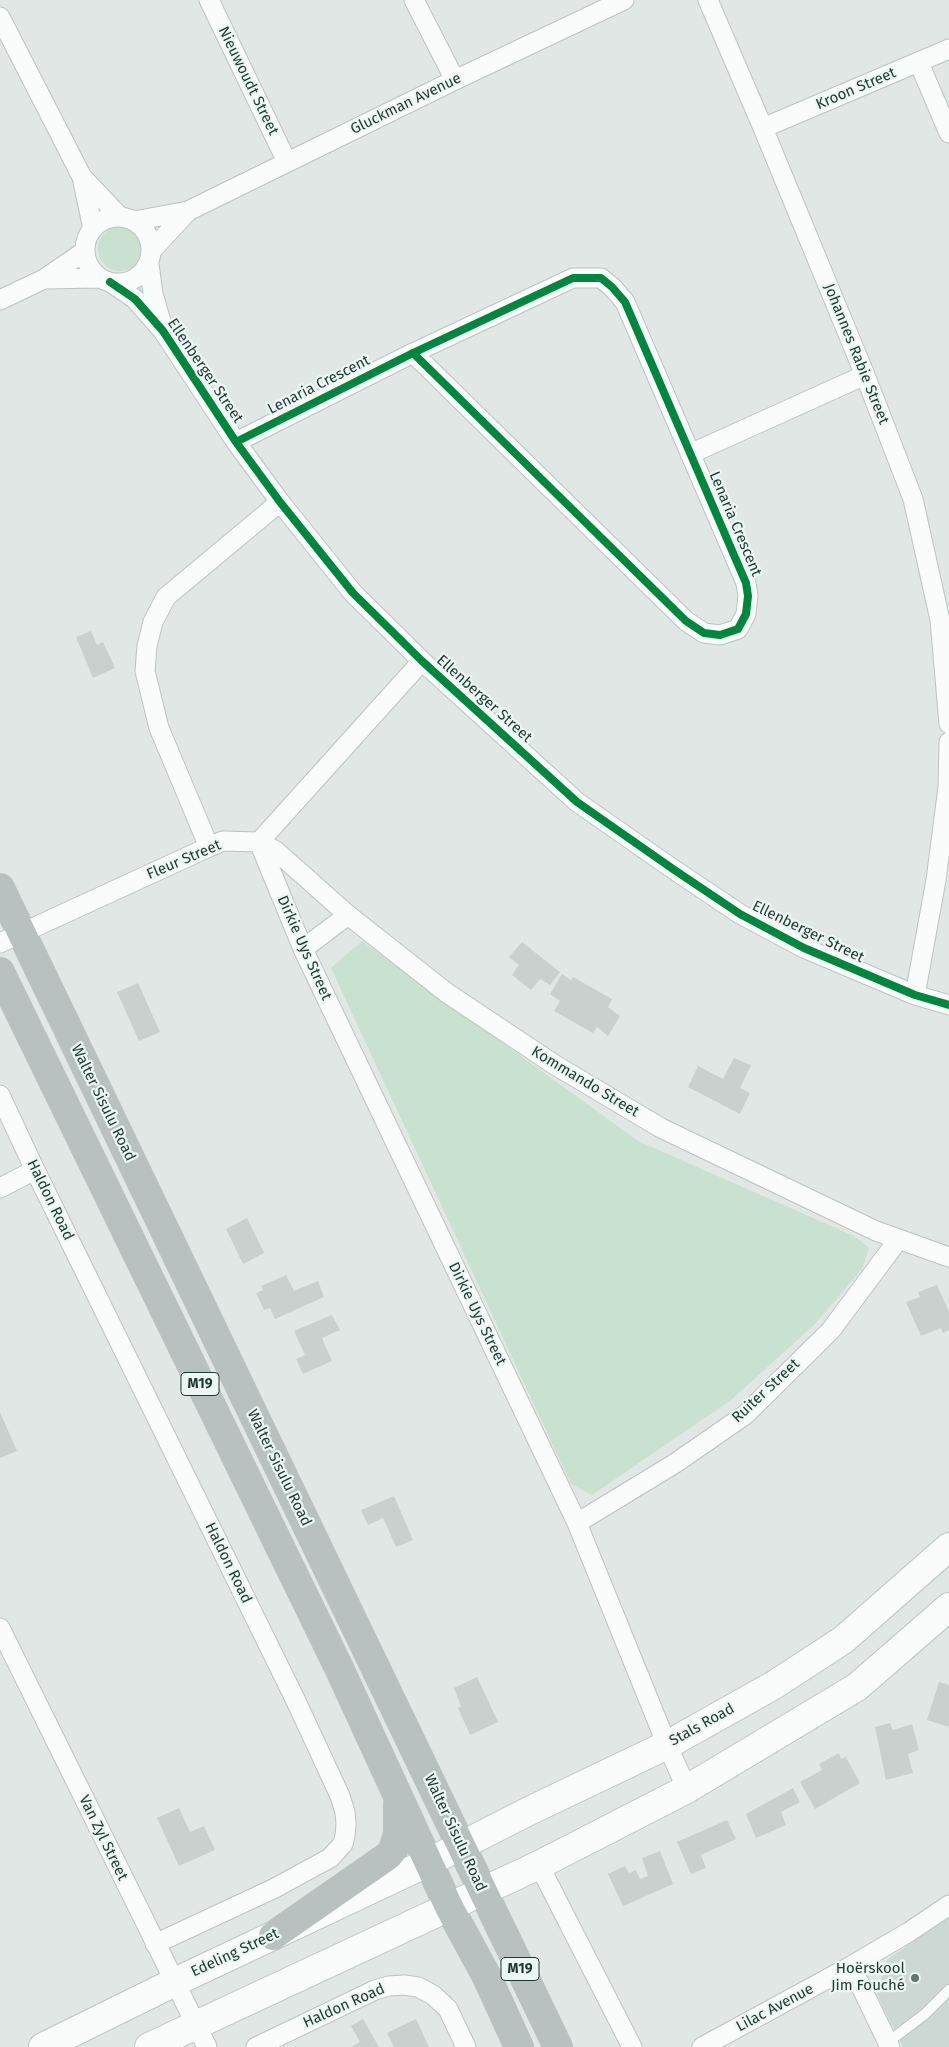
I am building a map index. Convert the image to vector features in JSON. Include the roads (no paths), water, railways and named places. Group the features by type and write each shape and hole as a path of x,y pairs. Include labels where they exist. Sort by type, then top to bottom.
{"highway":[{"name":"Walter Sisulu Road","path":"0,888 11,938 139,1178 558,2047"},
{"name":"M19","path":"0,972 302,1592 450,1907 486,1975 520,2047"},
{"path":"107,1193 139,1178"},
{"path":"222,1429 253,1414"},
{"path":"302,1592 331,1577"},
{"path":"273,1936 388,1856 393,1850 398,1834 398,1797"}],"street":[{"name":"Nieuwoudt Street","path":"209,0 288,162"},
{"path":"414,0 455,80"},
{"name":"Gluckman Avenue","path":"127,219 188,211 455,80 624,0"},
{"name":"Johannes Rabie Street","path":"708,0 865,375 913,499 940,620 949,724"},
{"path":"0,17 82,177 93,229"},
{"name":"Kroon Street","path":"763,128 949,49"},
{"path":"919,63 949,133"},
{"path":"44,279 105,280 121,284 142,274 150,257 147,233 127,219 82,177"},
{"name":"Gluckman Avenue","path":"150,257 188,211"},
{"path":"105,280 91,268 85,251 87,239 93,229 105,219 127,219"},
{"path":"0,300 44,279 85,251"},
{"name":"Ellenberger Street","path":"150,257 152,294 164,331"},
{"name":"Lenaria Crescent","path":"236,442 414,353 573,278 601,278 612,286 625,302 746,583 748,596 746,614 738,629 720,635 704,633 686,621 414,353"},
{"name":"Ellenberger Street","path":"105,280 135,299 164,331 236,442 280,502 352,593 422,661 578,802 740,914 804,948 915,995 949,1005"},
{"path":"690,454 865,375"},
{"path":"209,847 159,728 145,671 147,646 153,622 166,597 280,502"},
{"path":"259,842 422,661"},
{"path":"915,995 936,880 948,787 949,742"},
{"name":"Fleur Street","path":"11,938 223,841 259,842"},
{"name":"Kommando Street","path":"259,842 276,851 348,915 447,993 554,1066 661,1128 898,1240 949,1258"},
{"name":"Dirkie Uys Street","path":"259,842 302,949 577,1523 667,1745 688,1789"},
{"path":"302,949 348,915"},
{"name":"Haldon Road","path":"0,1095 295,1699 340,1796 345,1812 345,1836 342,1844 330,1858 275,1888 155,1944"},
{"path":"0,1188 35,1170"},
{"name":"Ruiter Street","path":"577,1523 674,1464 745,1415 831,1330 898,1240"},
{"name":"Stals Road","path":"429,1862 529,1811 667,1745 774,1685 843,1640 949,1547"},
{"path":"149,2047 202,2036 450,1907 539,1865 688,1789 857,1687 949,1607"},
{"name":"Van Zyl Street","path":"0,1628 202,2036"},
{"name":"Edeling Street","path":"43,2047 175,1982 429,1862"},
{"path":"539,1865 632,2047"},
{"name":"Lilac Avenue","path":"702,2047 851,1966 909,1932 949,1905"},
{"path":"851,1966 889,2045"},
{"name":"Haldon Road","path":"256,2047 375,1990 389,1986 404,1985 418,1987 433,1995 448,2009 466,2047"}],"lane":[{"path":"889,2045 949,1990"}],"place":[{"name":"Hoërskool Jim Fouché","path":"915,1978"}]}
